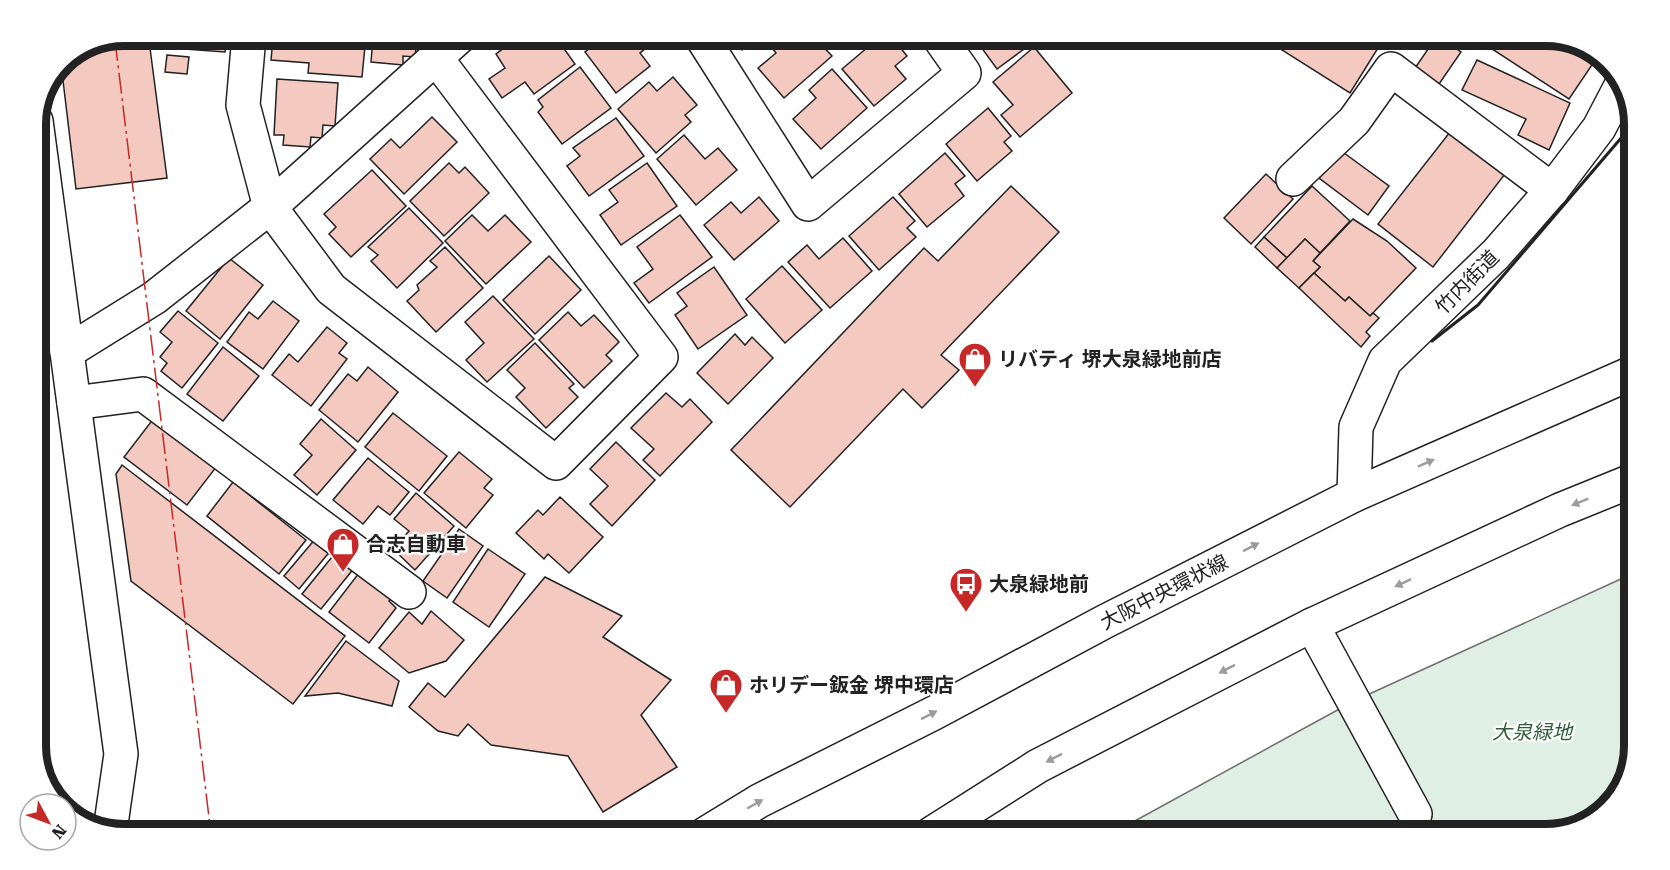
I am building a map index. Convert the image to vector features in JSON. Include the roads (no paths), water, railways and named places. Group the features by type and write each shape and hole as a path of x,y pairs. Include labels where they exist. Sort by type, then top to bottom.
{"street":[{"path":"248,47 243,105 270,207 332,289 556,463 661,357 436,58"},
{"path":"67,352 154,298 270,207 448,47"},
{"path":"708,47 808,204 964,73 946,47"},
{"path":"1293,179 1354,121 1391,69 1552,190"},
{"name":"竹内街道","path":"1354,495 1356,427 1386,361 1496,254 1552,190 1599,128 1617,94"},
{"path":"47,203 121,754 111,822"},
{"name":"大阪中央環状線","path":"721,824 759,801 1354,495 1623,377"},
{"path":"74,403 143,394 408,592"},
{"path":"947,824 1038,766 1312,625 1560,510 1624,484"},
{"path":"1312,625 1415,814"}],"place":[{"name":"リバティ 堺大泉緑地前店","path":"975,388"},
{"name":"合志自動車","path":"343,573"},
{"name":"大泉緑地前","path":"966,613"},
{"name":"ホリデー鈑金 堺中環店","path":"726,714"}],"park label":[{"name":"大泉緑地","path":"1532,732"}]}
